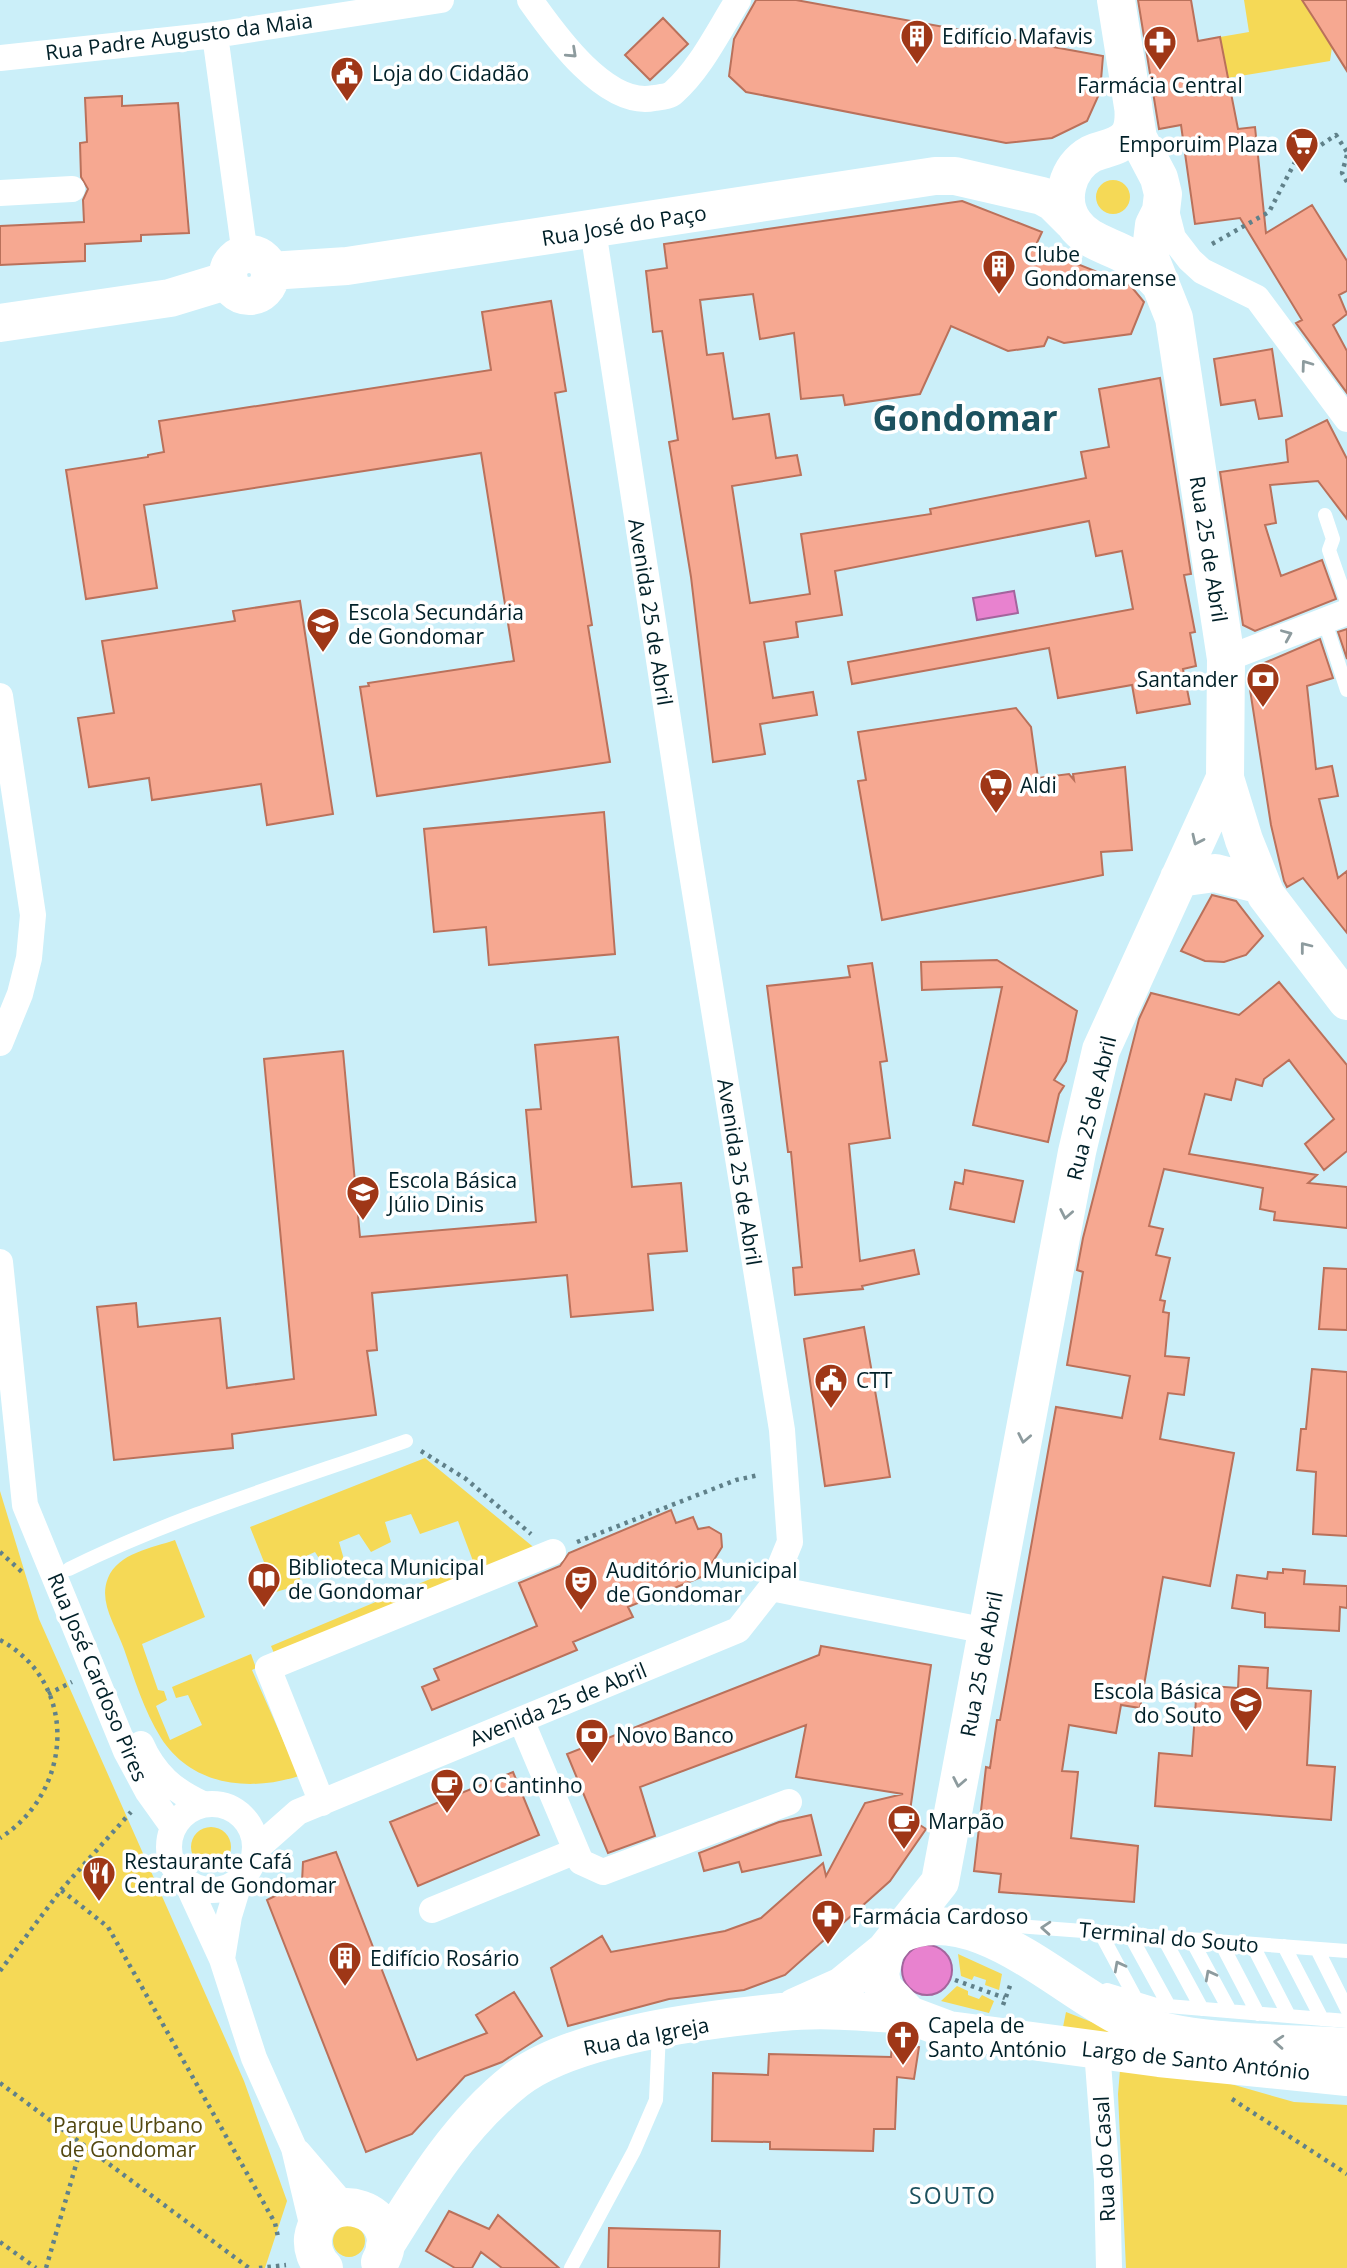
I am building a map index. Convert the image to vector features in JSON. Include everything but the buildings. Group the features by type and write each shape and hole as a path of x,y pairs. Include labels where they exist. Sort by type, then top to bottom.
{"main road":[{"name":"Rua 25 de Abril","path":"890,1943 940,1882 1077,1152 1101,1050 1225,778 1226,659 1174,318 1150,258 1156,194 1138,138 1116,0"},
{"name":"Rua 25 de Abril","path":"1133,102 1133,126 1128,136 1079,164 1070,177 1066,199 1072,221 1081,233 1131,258 1160,284"},
{"name":"Rua José do Paço","path":"977,180 1018,177 1098,152"},
{"path":"1098,152 1136,154 1156,194 1142,237 1127,244 1102,245"},
{"name":"Rua José do Paço","path":"0,323 170,298 248,269 347,266 935,176 977,180 1042,196 1053,202 1072,221"},
{"path":"1225,778 1244,840 1266,895 1347,1000"},
{"path":"1179,878 1215,873 1262,885"},
{"name":"Largo de Santo António","path":"1347,2047 1159,2032 1121,2017 1008,1948 949,1925 910,1928 890,1943 880,1974 883,1988 909,2015 949,2030 1097,2050 1347,2077"},
{"name":"Rua da Igreja","path":"784,2012 842,1986 890,1943"},
{"name":"Rua da Igreja","path":"380,2257 430,2173 477,2117 518,2078 575,2049 659,2031 784,2012 909,2015"},
{"name":"Rua da Igreja","path":"300,2255 326,2215 430,2173"},
{"path":"350,2207 366,2210 381,2225 380,2257"}],"street":[{"name":"Rua Padre Augusto da Maia","path":"0,58 215,35 442,0"},
{"path":"530,0 559,41 608,86 640,101 672,95 694,70 738,0"},
{"path":"215,35 248,269"},
{"path":"0,193 72,189"},
{"path":"1156,194 1167,224 1190,260 1202,271 1257,299 1347,419"},
{"name":"Avenida 25 de Abril","path":"256,1850 310,1807 738,1630 771,1588 790,1542 780,1416 688,849 593,230"},
{"path":"1226,659 1336,615"},
{"path":"0,696 33,915 29,958 20,994 0,1043"},
{"name":"Rua José Cardoso Pires","path":"0,1262 17,1412 39,1519 100,1691 148,1792 173,1827"},
{"name":"Rua José Cardoso Pires","path":"39,1519 69,1569 152,1765 180,1794 203,1804"},
{"path":"310,1807 268,1668 553,1552"},
{"path":"771,1588 987,1631"},
{"path":"521,1720 581,1862 603,1872 789,1802"},
{"path":"222,1959 229,1916 240,1880 253,1861 256,1850 254,1835 238,1812 215,1804 203,1804 180,1817 173,1827 168,1852 171,1864 187,1883 222,1959 254,2058 294,2148 350,2207"},
{"name":"Avenida 25 de Abril","path":"238,1812 310,1807"},
{"path":"432,1910 576,1851"},
{"path":"187,1883 214,1891 240,1880"},
{"name":"Rua do Casal","path":"1097,2050 1107,2181 1109,2268"},
{"path":"294,2148 300,2255"}],"lane":[{"path":"1325,515 1333,539 1329,550 1347,602"},
{"path":"1336,615 1347,690"},
{"path":"69,1569 234,1502 406,1441"},
{"name":"Terminal do Souto","path":"1347,1951 1017,1926 1008,1948 1038,1952 1112,1993 1137,2001 1347,2021"},
{"path":"1100,1932 1137,2001"},
{"path":"1130,1935 1169,2006"},
{"path":"1163,1937 1202,2009"},
{"path":"1191,1939 1230,2011"},
{"path":"1220,1941 1258,2014"},
{"path":"1252,1944 1289,2016"},
{"path":"1284,1947 1322,2019"},
{"path":"1317,1949 1347,2009"},
{"path":"571,2268 634,2151 656,2100 659,2031"}],"path":[{"path":"1208,246 1269,212 1296,162 1336,135 1347,154 1342,173 1347,182"},
{"path":"406,1441 466,1479 553,1552 736,1480 785,1470"},
{"path":"0,1640 14,1647 41,1678 56,1715 57,1755 45,1793 21,1825 0,1838"},
{"path":"1,1967 61,1890 148,1792"},
{"path":"61,1890 108,1927 275,2223 300,2255 259,2268"},
{"path":"993,2036 1005,1998 1008,1948"},
{"path":"955,1980 1005,1998"},
{"path":"0,2083 249,2268"},
{"path":"1231,2098 1347,2174"},
{"path":"46,2268 82,2144"},
{"path":"0,2242 36,2268"}],"green space":[{"path":"1244,0 1302,0 1332,47 1330,61 1222,79 1220,37 1249,32"},
{"path":"1113,180 1125,185 1130,197 1125,209 1113,214 1101,209 1096,197 1101,185"},
{"path":"425,1458 537,1550 276,1658 271,1646 473,1561 458,1521 420,1534 411,1514 385,1522 391,1542 371,1552 359,1534 339,1542 345,1563 327,1571 315,1552 293,1562 302,1584 276,1592 250,1527"},
{"name":"Parque Urbano de Gondomar","path":"0,1491 39,1619 244,2081 287,2201 265,2268 0,2268"},
{"path":"175,1540 205,1617 142,1644 158,1690 164,1691 167,1700 156,1706 170,1740 202,1725 188,1695 176,1698 172,1687 251,1654 256,1668 252,1670 299,1776 261,1784 242,1784 205,1775 174,1754 149,1717 109,1614 105,1587 119,1563 146,1549"},
{"path":"211,1827 225,1833 231,1847 225,1861 211,1867 197,1861 191,1847 197,1833"},
{"path":"958,1954 1002,1974 999,1990 985,1985 986,1980 974,1976 972,1980 961,1976"},
{"path":"957,1986 968,1991 968,1995 979,1999 982,1995 994,2001 989,2013 941,2001"},
{"path":"1066,2012 1125,2035 1062,2032"},
{"path":"1120,2070 1224,2082 1294,2102 1347,2105 1347,2268 1126,2268 1118,2094"},
{"path":"349,2225 361,2229 365,2241 361,2253 349,2257 337,2253 333,2241 337,2229"}],"shaded area":[{"path":"1014,591 1018,613 977,620 973,598"},
{"path":"927,1945 944,1953 952,1970 944,1987 927,1995 910,1987 902,1970 910,1953"}],"place":[{"name":"Edifício Mafavis","path":"917,66"},
{"name":"Farmácia Central","path":"1160,72"},
{"name":"Loja do Cidadão","path":"347,103"},
{"name":"Emporuim Plaza","path":"1302,174"},
{"name":"Clube Gondomarense","path":"999,296"},
{"name":"Escola Secundária de Gondomar","path":"323,654"},
{"name":"Santander","path":"1263,709"},
{"name":"Aldi","path":"996,815"},
{"name":"Escola Básica Júlio Dinis","path":"363,1222"},
{"name":"CTT","path":"831,1410"},
{"name":"Biblioteca Municipal de Gondomar","path":"264,1609"},
{"name":"Auditório Municipal de Gondomar","path":"581,1612"},
{"name":"Escola Básica do Souto","path":"1246,1733"},
{"name":"Novo Banco","path":"592,1765"},
{"name":"O Cantinho","path":"447,1815"},
{"name":"Marpão","path":"904,1851"},
{"name":"Restaurante Cafá Central de Gondomar","path":"99,1903"},
{"name":"Farmácia Cardoso","path":"828,1946"},
{"name":"Edifício Rosário","path":"345,1988"},
{"name":"Capela de Santo António","path":"903,2067"}],"district":[{"name":"Gondomar","path":"965,417"},
{"name":"SOUTO","path":"953,2195"}]}
